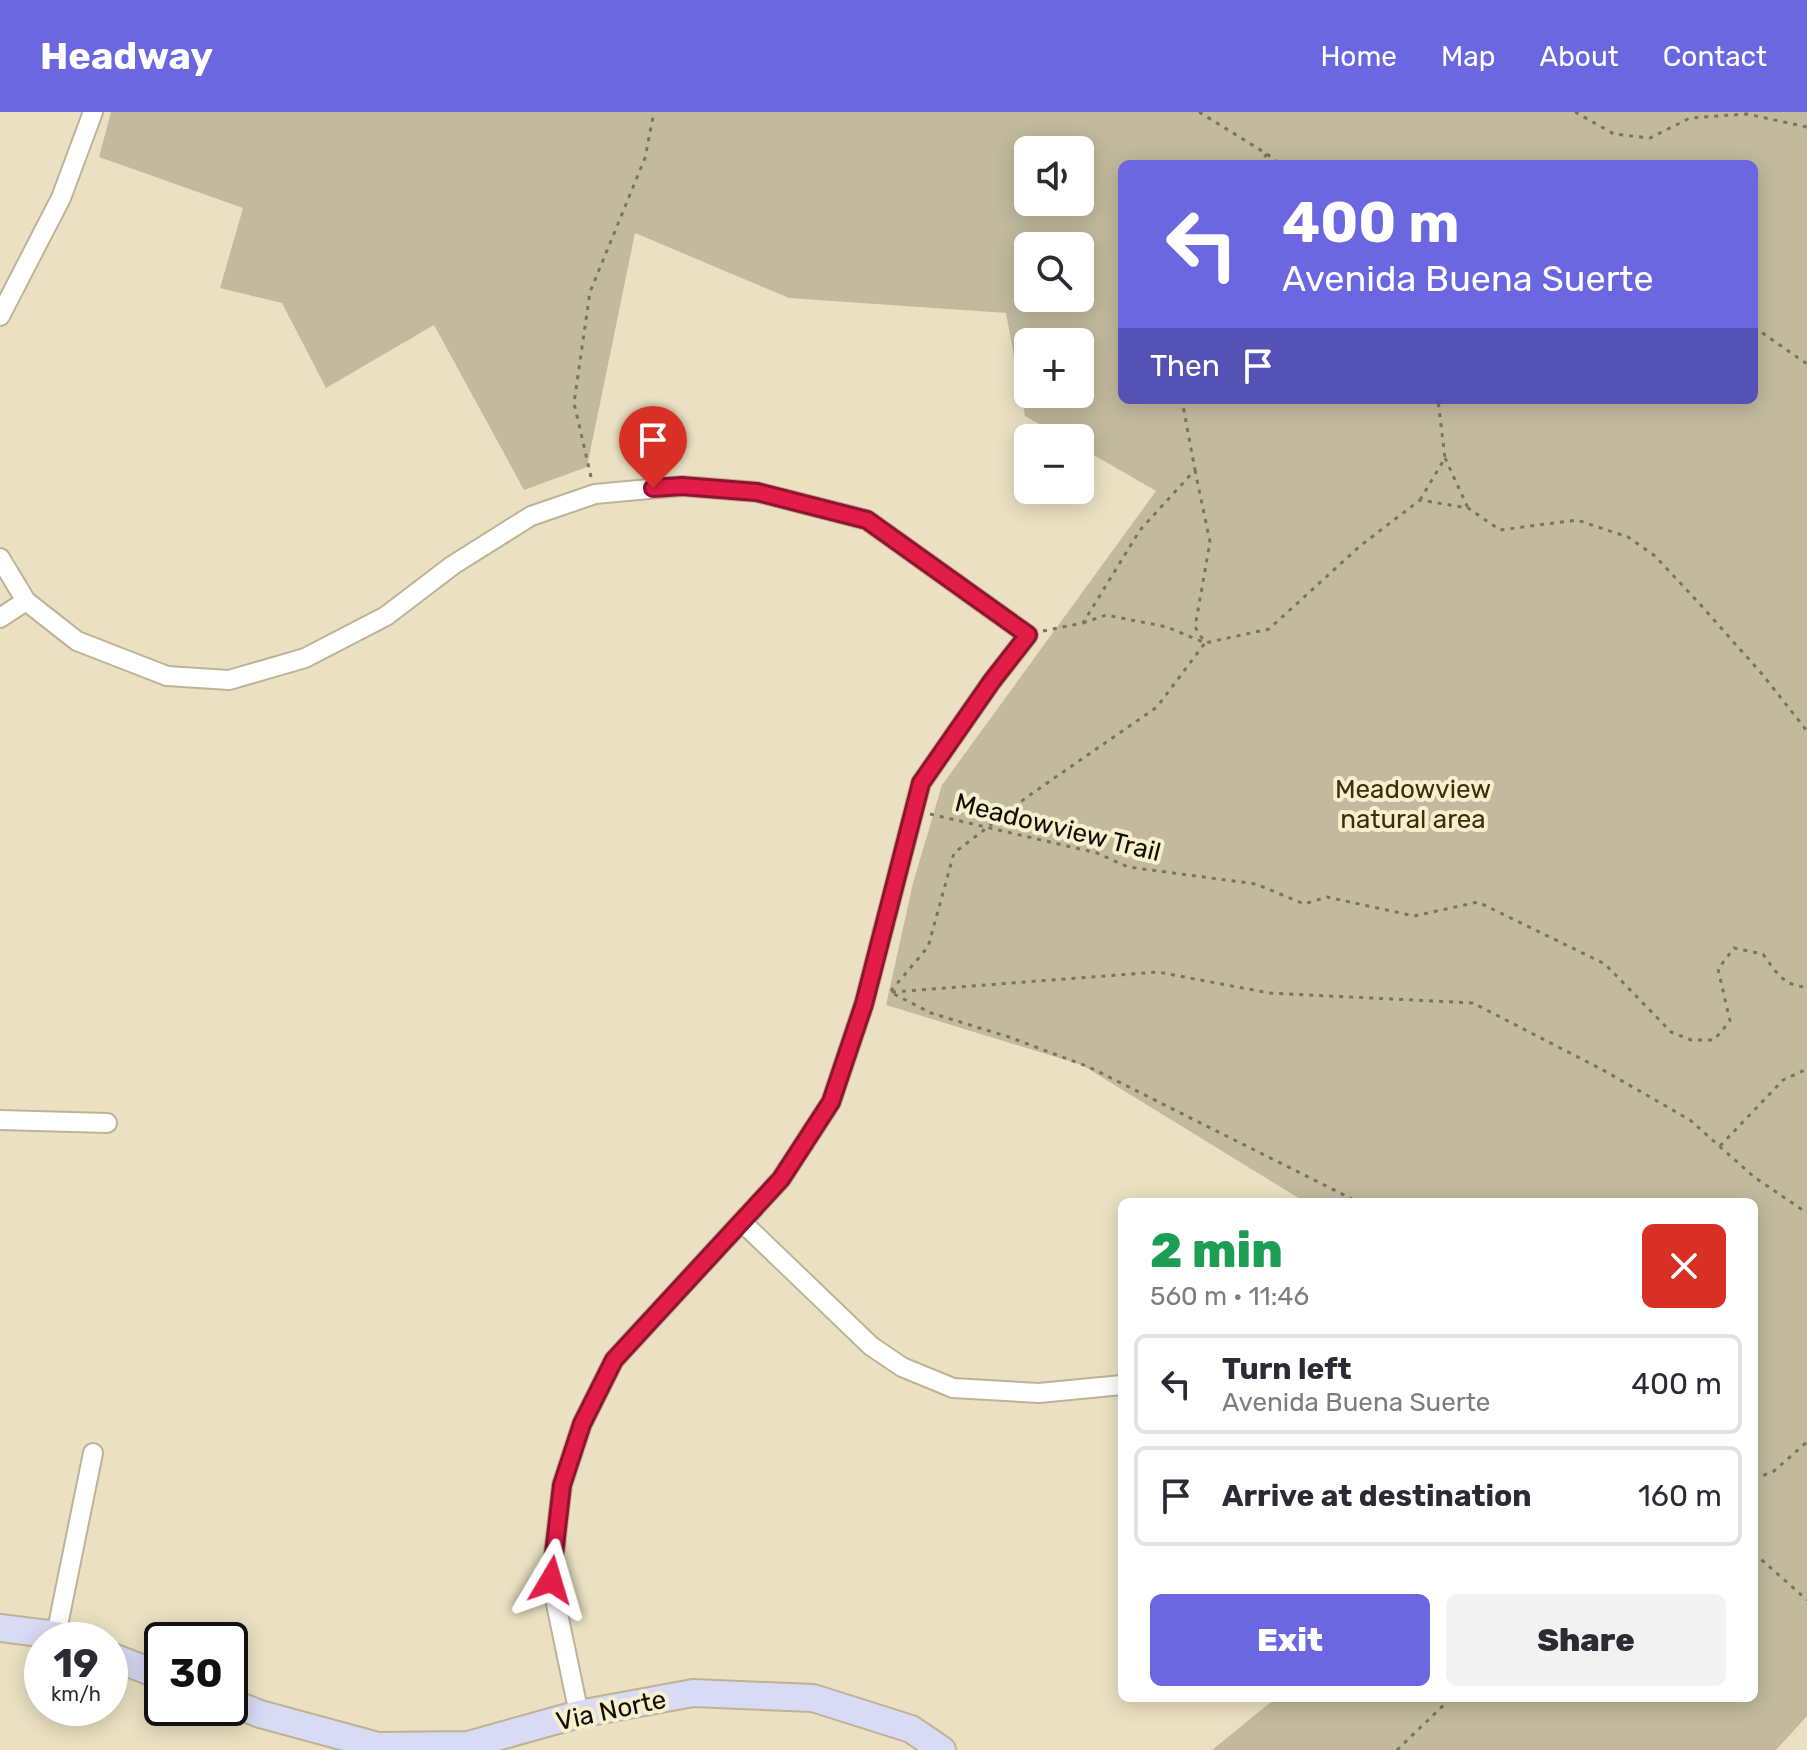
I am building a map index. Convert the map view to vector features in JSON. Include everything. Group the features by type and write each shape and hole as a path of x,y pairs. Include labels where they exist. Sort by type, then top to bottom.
{"street":[{"path":"0,316 61,198 93,112"},
{"path":"0,558 26,601 77,641 167,676 229,680 305,658 386,616 449,568 531,516 595,494 682,486 747,491 867,520 1028,635 921,783 868,986 831,1102 781,1179 614,1360 582,1424 562,1485 551,1580 579,1714"},
{"path":"0,618 26,601"},
{"path":"0,1120 107,1123"},
{"path":"742,1222 871,1346 902,1367 953,1388 1039,1393 1118,1385"},
{"path":"65,1622 93,1453"},
{"path":"0,1628 24,1631"},
{"name":"Via Norte","path":"248,1709 378,1746 468,1745 579,1714 693,1693 813,1698 911,1729 942,1750"}],"path":[{"path":"595,494 574,403 590,292 645,158 654,112"},
{"path":"1199,112 1275,160"},
{"path":"1575,112 1614,134 1650,138 1690,118 1747,114 1807,127"},
{"path":"1262,160 1267,154"},
{"path":"1758,330 1807,364"},
{"path":"1183,404 1210,542 1195,627 1205,643"},
{"path":"1438,404 1445,458 1468,508"},
{"path":"1028,635 1106,615 1167,627 1205,643 1269,629 1360,546 1420,500 1445,458"},
{"path":"1083,623 1140,530 1195,470"},
{"path":"1420,500 1468,508 1500,530 1577,520 1628,537 1655,556 1698,602 1762,674 1807,731"},
{"path":"890,992 928,947 954,853 1157,707 1205,643"},
{"name":"Meadowview Trail","path":"913,810 1097,853 1128,867 1256,884 1304,904 1327,897 1414,916 1478,902 1605,964 1671,1032 1691,1040 1714,1040 1730,1021 1718,969 1734,948 1763,954 1780,979 1801,988 1807,987"},
{"path":"890,992 1158,972 1269,993 1473,1003 1603,1070 1690,1120 1754,1177 1807,1213"},
{"path":"868,986 890,992 931,1013 1009,1037 1089,1067 1350,1198"},
{"path":"1720,1146 1783,1080 1807,1069"},
{"path":"1758,1477 1774,1471 1807,1442"},
{"path":"1758,1557 1807,1600"},
{"path":"1397,1750 1447,1702"}],"green space":[{"name":"Meadowview natural area","path":"111,112 1807,112 1807,1716 1776,1750 1212,1750 1271,1702 1758,1702 1758,1198 1298,1198 1082,1065 886,1005 913,883 942,785 1156,491 1094,455 1094,424 1039,424 1025,416 1024,408 1094,408 1094,328 1014,328 1014,356 1006,313 789,298 635,233 587,467 524,490 434,325 326,388 282,303 220,288 243,208 99,157"}],"route":[{"path":"551,1580 562,1485 582,1424 614,1360 781,1179 831,1102 864,1004 921,783 1028,635 867,520 757,492 682,486 653,488"}]}
